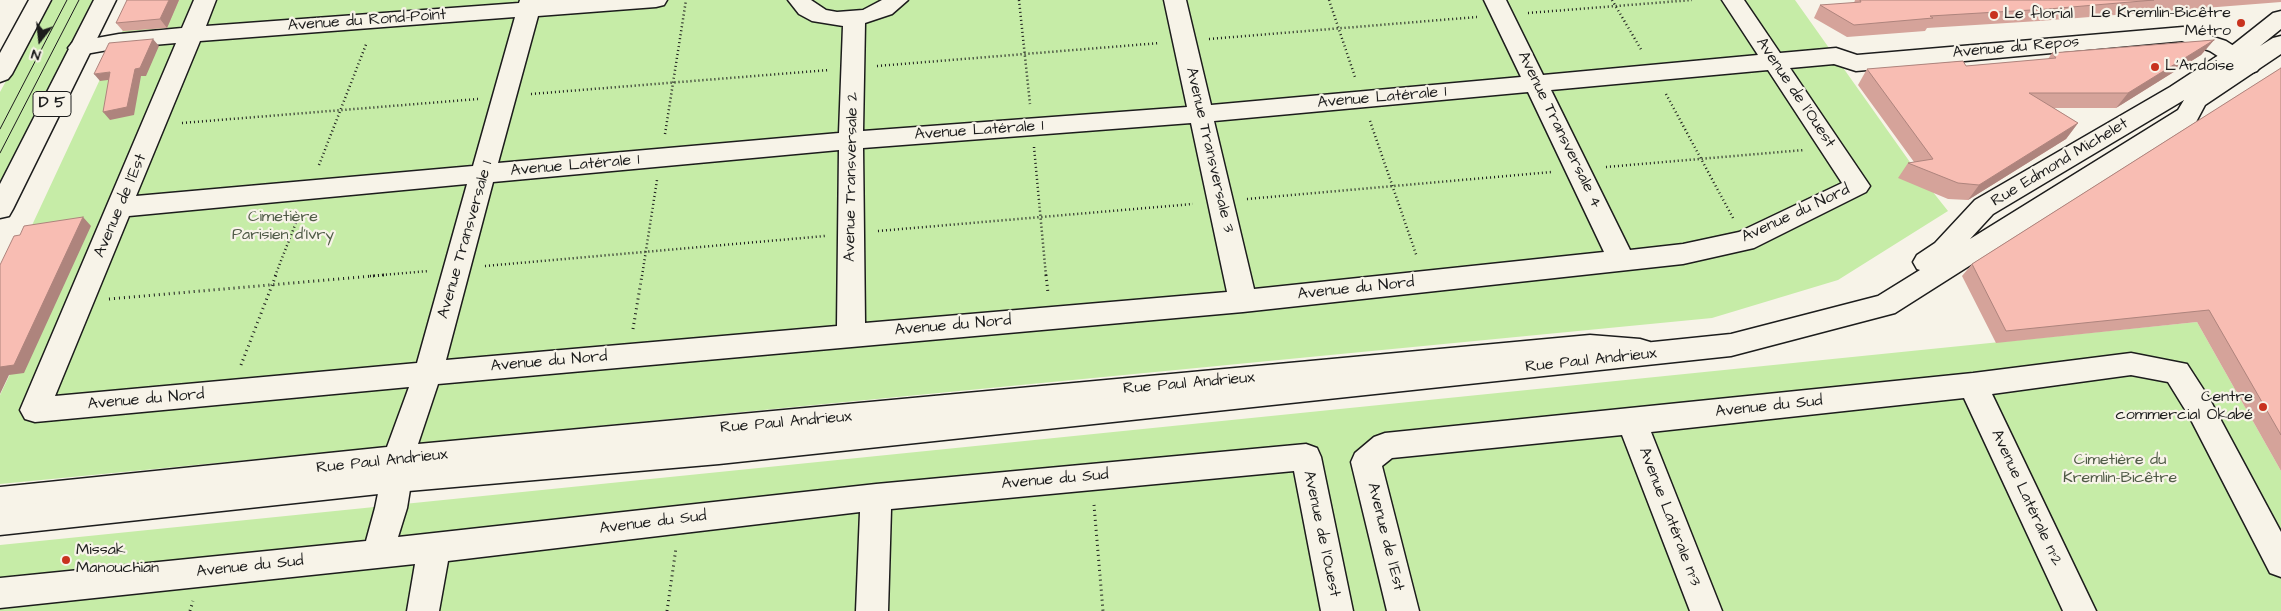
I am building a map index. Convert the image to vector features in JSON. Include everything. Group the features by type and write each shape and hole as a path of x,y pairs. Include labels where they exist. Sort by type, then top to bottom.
{"main road":[{"path":"0,74 40,0"},
{"name":"D 5","path":"0,209 105,0"},
{"name":"Avenue de l'Est","path":"35,410 205,0"},
{"name":"Avenue du Rond-Point","path":"80,48 118,41 530,4 656,0"},
{"path":"799,0 808,9 820,16 837,19 854,19 884,9 897,0"},
{"name":"Avenue Transversale 3","path":"1175,0 1243,301"},
{"name":"Avenue de l'Ouest","path":"1732,0 1857,186"},
{"name":"Avenue Transversale 1","path":"378,553 399,469 403,444 428,373 485,174 530,4"},
{"name":"Avenue Transversale 4","path":"1499,8 1622,261"},
{"name":"Rue Edmond Michelet","path":"2241,61 2281,18"},
{"name":"Avenue Transversale 2","path":"851,335 851,140 854,19"},
{"name":"Avenue du Repos","path":"1836,56 1856,63 2183,34 2218,46 2241,61"},
{"name":"Rue Edmond Michelet","path":"1666,353 1731,345 1844,314 1944,250 1984,207 1992,202 2178,93 2241,61 2281,44"},
{"name":"Avenue Latérale 1","path":"121,206 851,140 1363,100 1836,56"},
{"name":"Avenue du Nord","path":"35,410 428,373 1243,301 1683,254 1745,241 1857,186"},
{"name":"Rue Paul Andrieux","path":"0,501 399,469 719,451 1666,353"},
{"name":"Avenue du Sud","path":"1366,462 1385,446 1632,422 1973,385 2131,364 2177,372 2198,407 2281,563"},
{"name":"Avenue Latérale n°2","path":"1973,385 2080,611"},
{"name":"Avenue Latérale n°3","path":"1632,422 1706,611"},
{"name":"Avenue de l'Ouest","path":"1306,457 1337,611"},
{"name":"Avenue du Sud","path":"0,593 434,548 876,497 1306,457"},
{"name":"Avenue de l'Est","path":"1366,462 1403,611"},
{"name":"Rue Paul Andrieux","path":"0,521 399,469"},
{"path":"872,611 876,497"},
{"path":"423,611 434,548"}],"path":[{"path":"1019,0 1051,317"},
{"path":"1329,0 1425,282"},
{"path":"1612,0 1654,73 1745,241"},
{"path":"154,125 1338,29 1499,8 1616,6 1692,0"},
{"path":"81,302 1832,148"},
{"path":"1092,477 1103,611"},
{"path":"667,611 680,520"}],"green space":[{"path":"50,0 97,0 0,194 0,92"},
{"name":"Cimetière Parisien d'Ivry","path":"137,0 1795,0 1917,172 1948,211 1838,280 1712,318 0,484 0,395 21,351 6,281"},
{"name":"Cimetière du Kremlin-Bicêtre","path":"2197,322 2281,471 2281,611 0,611 0,545"}],"building":[{"path":"127,0 169,0 160,19 116,23"},
{"path":"1860,0 2154,0 1930,16 1933,18 1854,25 1820,5 1861,2"},
{"path":"153,39 140,68 135,69 127,107 103,112 110,72 94,74 109,43"},
{"path":"2214,40 2128,93 2029,93 2078,123 1979,185 1958,183 1908,163 1933,159 1867,69 1963,61 1966,66 2056,58 2052,53"},
{"path":"2281,68 2281,435 2209,310 2006,331 1972,264"},
{"path":"83,217 14,365 0,367 0,265 14,236 20,235 24,226"}],"tram line":[{"path":"0,129 67,0"},
{"path":"0,153 79,0"}],"place":[{"name":"Le florial","path":"1994,15"},
{"name":"Le Kremlin-Bicêtre Métro","path":"2241,23"},
{"name":"L'Ardoise","path":"2155,67"},
{"name":"Centre commercial Okabé","path":"2263,407"},
{"name":"Missak Manouchian","path":"66,560"}]}
